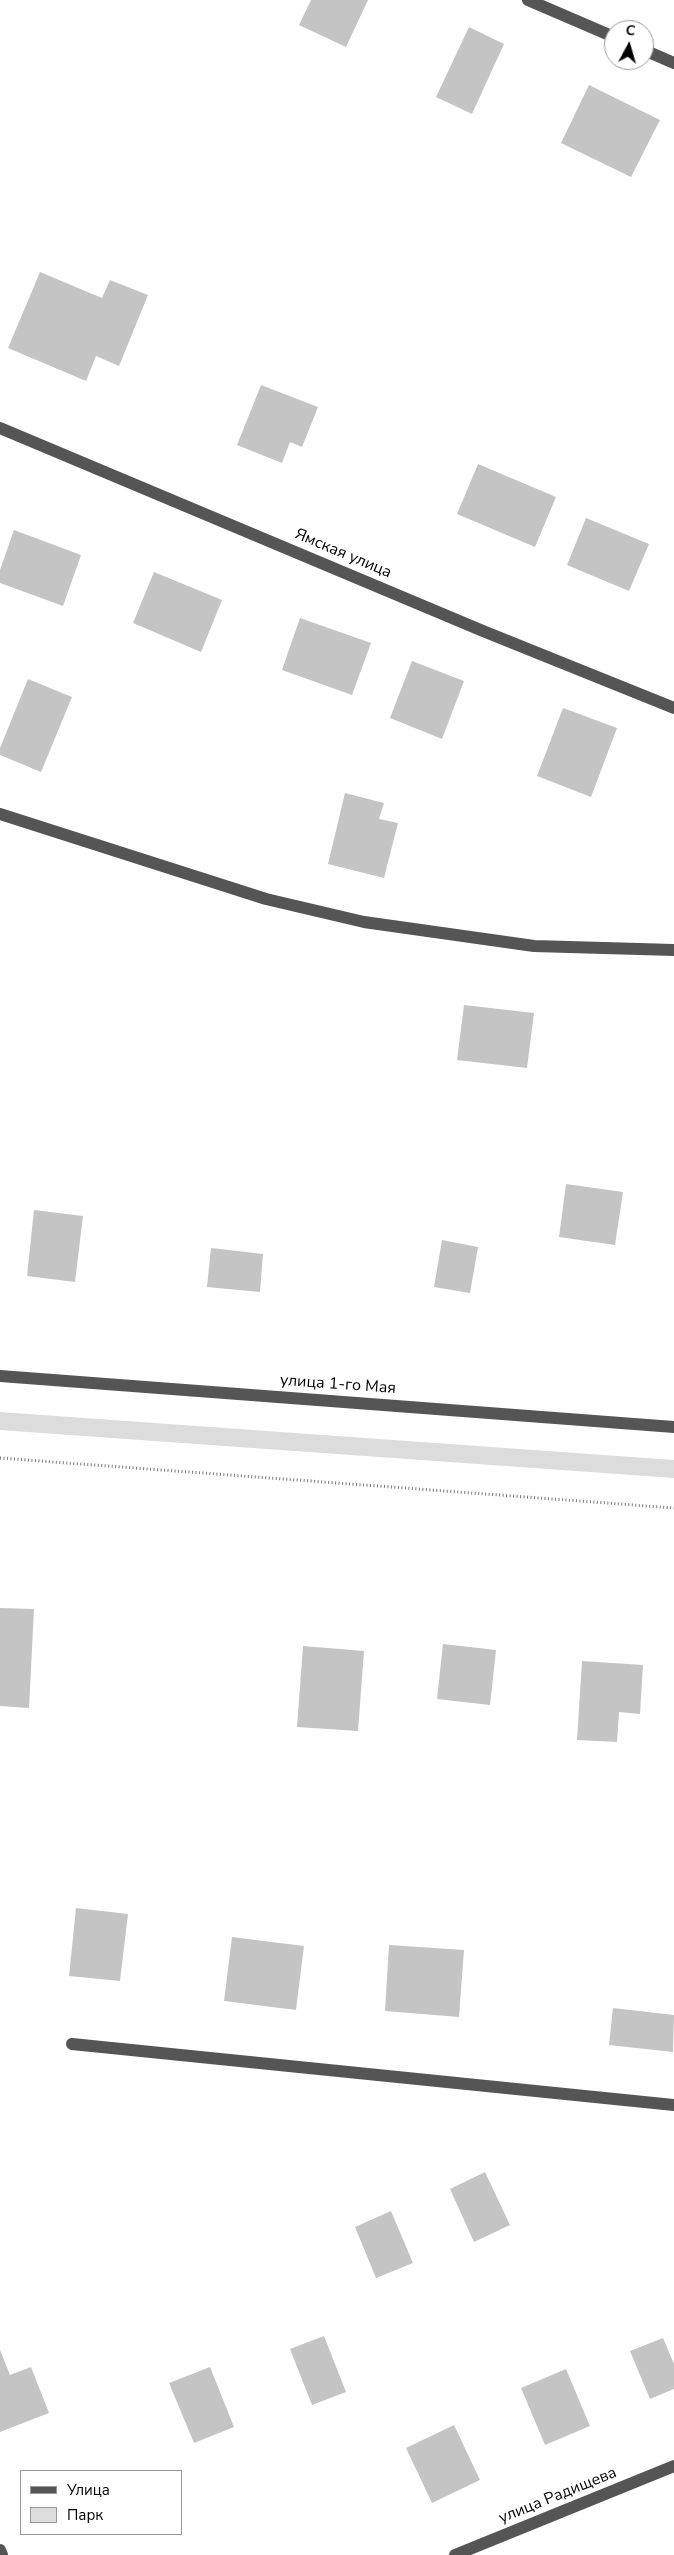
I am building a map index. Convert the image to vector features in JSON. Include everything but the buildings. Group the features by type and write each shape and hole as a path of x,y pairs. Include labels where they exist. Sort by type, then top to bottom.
{"street":[{"path":"528,0 604,33"},
{"path":"654,55 674,64"},
{"name":"Ямская улица","path":"0,428 483,631 674,708"},
{"path":"0,814 266,900 364,922 534,946 674,950"},
{"name":"улица 1-го Мая","path":"0,1376 674,1427"},
{"path":"72,2044 674,2105"},
{"name":"улица Радищева","path":"455,2555 674,2466"},
{"path":"0,2550 2,2555"}],"path":[{"path":"0,1458 674,1508"}],"green space":[{"path":"0,1412 674,1460 674,1478 0,1430"}]}
